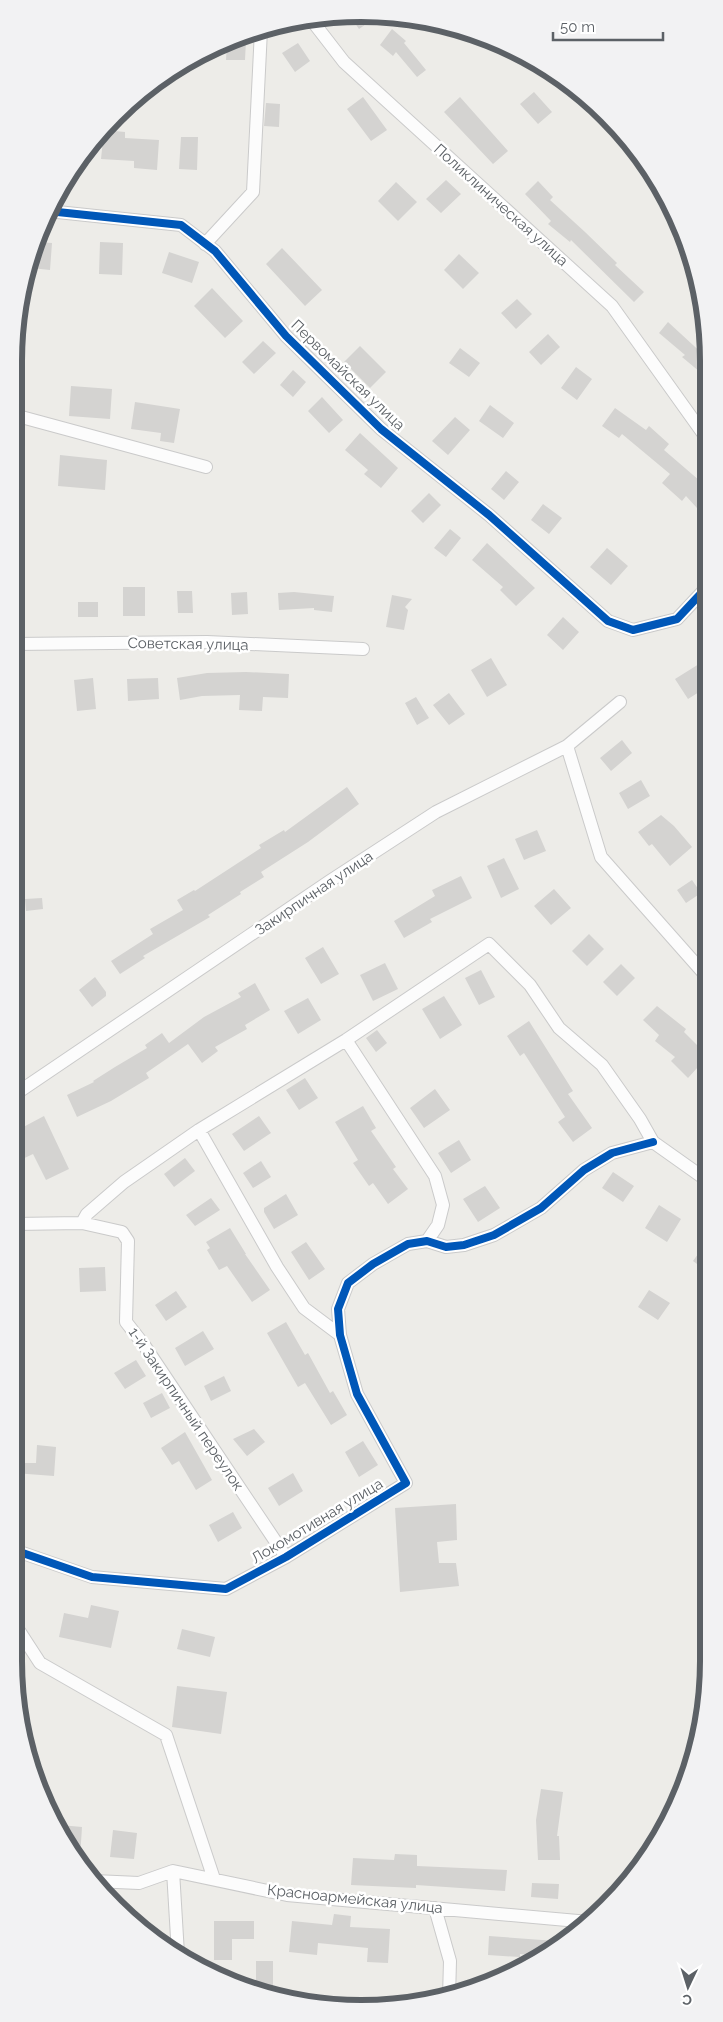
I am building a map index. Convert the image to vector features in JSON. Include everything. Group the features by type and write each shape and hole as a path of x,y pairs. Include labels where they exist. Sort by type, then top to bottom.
{"street":[{"name":"Поликлиническая улица","path":"316,25 344,62 612,306 700,431"},
{"path":"205,244 253,192 261,38"},
{"name":"Первомайская улица","path":"57,213 181,225 215,251 286,336 381,429 489,514 608,621 633,630 677,619 700,594"},
{"path":"22,417 206,467"},
{"name":"Советская улица","path":"22,644 207,642 363,649"},
{"name":"Закирпичная улица","path":"22,1090 330,881 436,812 567,746 620,702"},
{"path":"567,746 601,857 700,969"},
{"path":"82,1223 87,1214 124,1182 199,1130 346,1040 489,944 530,985 559,1028 602,1066 654,1142 700,1175"},
{"path":"346,1040 435,1176 443,1205 438,1225 427,1242"},
{"path":"199,1130 277,1267 304,1308 340,1335"},
{"name":"Локомотивная улица","path":"22,1553 92,1577 226,1590 286,1557 406,1483 357,1394 340,1335 338,1309 348,1283 373,1264 408,1244 427,1242 446,1247 464,1245 494,1235 541,1208 584,1170 612,1153 654,1142"},
{"name":"1-й Закирпичный переулок","path":"22,1224 82,1223 122,1232 128,1241 126,1322 144,1345 286,1557"},
{"path":"22,1635 40,1663 166,1735 214,1879"},
{"path":"105,1881 139,1883 173,1871 177,1945"},
{"name":"Красноармейская улица","path":"173,1871 287,1895 578,1921"},
{"path":"436,1908 450,1961 449,1988"}],"building":[{"path":"354,22 369,22 359,29"},
{"path":"392,29 406,41 404,43 426,70 417,77 396,52 393,56 380,45"},
{"path":"246,43 245,60 226,60 227,50"},
{"path":"298,43 310,61 295,72 282,53"},
{"path":"534,92 552,112 538,124 520,104"},
{"path":"363,97 387,130 371,141 347,109"},
{"path":"460,97 508,151 493,164 444,112"},
{"path":"266,103 280,104 279,127 264,126"},
{"path":"114,131 125,132 125,138 159,140 157,170 134,168 134,161 101,159 103,143"},
{"path":"181,137 198,137 197,170 179,169"},
{"path":"446,180 461,194 441,213 426,199"},
{"path":"538,181 553,197 550,200 617,263 615,265 644,292 634,302 571,240 570,242 548,224 551,221 525,194"},
{"path":"396,182 417,202 398,221 378,201"},
{"path":"44,242 52,243 50,270 36,268"},
{"path":"100,242 123,243 122,275 99,274"},
{"path":"282,248 322,290 305,306 266,264"},
{"path":"169,252 199,262 192,283 162,273"},
{"path":"459,254 479,273 463,289 444,270"},
{"path":"212,288 243,321 225,338 194,306"},
{"path":"517,299 532,314 516,329 501,313"},
{"path":"668,322 700,351 700,372 682,357 685,355 659,333"},
{"path":"548,334 560,347 541,365 529,352"},
{"path":"263,341 276,353 254,374 242,362"},
{"path":"360,346 386,372 370,388 344,362"},
{"path":"460,348 480,363 469,377 449,363"},
{"path":"576,367 592,379 577,400 561,388"},
{"path":"293,370 306,382 293,397 280,385"},
{"path":"71,386 112,389 110,419 69,416"},
{"path":"322,397 343,420 329,433 308,411"},
{"path":"135,402 180,409 174,443 160,441 161,433 131,429"},
{"path":"490,405 514,423 503,438 479,421"},
{"path":"615,408 646,430 649,426 669,444 664,450 700,481 700,511 686,496 682,501 662,483 670,474 622,434 619,438 602,426"},
{"path":"455,417 470,430 448,455 432,441"},
{"path":"360,433 398,468 381,488 364,474 368,470 345,450"},
{"path":"60,455 107,460 105,490 58,486"},
{"path":"506,471 519,482 504,500 491,489"},
{"path":"429,493 441,505 423,523 411,511"},
{"path":"543,504 562,518 549,534 531,520"},
{"path":"450,529 461,538 446,557 434,548"},
{"path":"487,543 535,588 516,606 500,590 503,587 472,560"},
{"path":"607,548 628,566 611,585 590,567"},
{"path":"123,587 145,587 145,616 123,616"},
{"path":"177,591 192,591 193,613 178,613"},
{"path":"247,592 248,614 232,615 231,593"},
{"path":"294,592 334,596 332,612 314,610 314,608 279,610 278,593"},
{"path":"392,595 412,599 405,607 408,610 404,630 386,627"},
{"path":"78,602 98,602 98,617 78,617"},
{"path":"563,617 579,632 563,650 547,635"},
{"path":"491,658 507,685 487,697 471,670"},
{"path":"700,663 700,691 688,699 675,679"},
{"path":"207,673 289,674 288,698 263,697 262,711 239,710 240,695 202,696 180,700 177,678"},
{"path":"93,678 96,709 77,711 74,680"},
{"path":"158,678 159,699 128,701 127,679"},
{"path":"449,693 465,714 449,725 433,705"},
{"path":"416,697 429,718 417,725 405,703"},
{"path":"622,740 632,753 611,771 600,758"},
{"path":"641,780 650,796 628,809 619,793"},
{"path":"347,787 359,804 308,842 261,872 264,877 208,915 210,917 143,956 145,958 120,974 111,961 153,934 150,929 183,910 177,900 195,891 261,848 259,845 284,830 285,832"},
{"path":"661,815 674,826 692,847 670,866 652,844 649,846 638,832"},
{"path":"537,830 546,851 524,860 515,839"},
{"path":"504,858 519,889 501,898 487,866"},
{"path":"461,876 472,898 430,919 432,922 404,938 394,921 435,896 432,890"},
{"path":"692,880 700,894 686,903 677,890"},
{"path":"554,889 571,908 551,925 534,906"},
{"path":"42,898 43,909 26,911 25,899"},
{"path":"589,934 604,949 587,966 572,951"},
{"path":"323,947 339,974 321,984 305,958"},
{"path":"385,963 398,989 373,1001 360,975"},
{"path":"621,964 635,978 617,996 603,982"},
{"path":"481,970 495,997 479,1005 465,978"},
{"path":"95,977 106,992 106,996 92,1007 79,990"},
{"path":"255,983 270,1010 245,1025 247,1029 215,1047 218,1051 202,1063 188,1044 146,1073 149,1078 111,1101 77,1117 67,1095 94,1082 147,1048 145,1045 162,1033 169,1043 204,1017 241,997 238,993"},
{"path":"444,996 462,1025 440,1039 422,1009"},
{"path":"308,998 321,1020 298,1034 284,1011"},
{"path":"657,1006 686,1029 684,1032 700,1048 700,1065 688,1078 671,1061 675,1057 655,1041 659,1035 643,1020"},
{"path":"529,1021 573,1091 568,1094 592,1128 573,1142 558,1122 565,1117 524,1053 520,1056 507,1036"},
{"path":"377,1030 387,1043 376,1052 366,1038"},
{"path":"305,1078 318,1098 299,1110 286,1090"},
{"path":"435,1089 450,1110 424,1128 410,1108"},
{"path":"363,1106 376,1128 371,1131 396,1167 393,1169 408,1189 388,1204 373,1183 369,1186 353,1163 358,1160 335,1122"},
{"path":"44,1116 69,1169 46,1180 33,1154 22,1159 22,1128"},
{"path":"259,1116 271,1133 244,1151 232,1134"},
{"path":"459,1140 471,1160 451,1173 438,1153"},
{"path":"185,1158 195,1171 174,1187 164,1174"},
{"path":"261,1161 271,1177 253,1188 243,1173"},
{"path":"613,1172 634,1186 623,1202 602,1188"},
{"path":"485,1186 500,1208 478,1222 463,1199"},
{"path":"286,1194 298,1215 274,1229 264,1212 264,1208"},
{"path":"211,1198 220,1210 195,1226 186,1215"},
{"path":"659,1205 681,1219 667,1242 645,1228"},
{"path":"230,1228 270,1290 252,1302 227,1266 219,1270 207,1250 210,1248 206,1242"},
{"path":"306,1242 325,1269 309,1280 291,1252"},
{"path":"700,1251 700,1266 693,1261"},
{"path":"105,1267 106,1291 80,1292 79,1268"},
{"path":"649,1290 670,1303 658,1320 638,1307"},
{"path":"176,1291 187,1307 166,1321 155,1305"},
{"path":"286,1322 305,1355 308,1353 330,1393 333,1391 347,1415 331,1425 305,1383 298,1387 267,1333"},
{"path":"203,1331 214,1349 185,1366 175,1348"},
{"path":"136,1360 146,1376 125,1389 114,1373"},
{"path":"224,1376 231,1391 211,1401 204,1386"},
{"path":"162,1393 170,1408 151,1418 143,1403"},
{"path":"254,1429 265,1442 247,1456 233,1439"},
{"path":"185,1432 212,1480 196,1490 179,1461 172,1465 161,1448"},
{"path":"363,1441 378,1465 359,1477 345,1452"},
{"path":"37,1445 56,1447 54,1476 22,1474 22,1463 36,1463"},
{"path":"293,1473 303,1491 279,1506 268,1488"},
{"path":"456,1504 457,1540 437,1542 439,1563 456,1563 459,1586 400,1592 395,1508"},
{"path":"233,1512 242,1528 218,1542 209,1525"},
{"path":"91,1605 119,1611 111,1648 59,1637 64,1613 88,1618"},
{"path":"182,1629 215,1637 210,1657 177,1649"},
{"path":"177,1686 227,1692 221,1734 172,1727"},
{"path":"541,1789 563,1792 557,1836 559,1836 560,1860 538,1860 536,1820"},
{"path":"66,1826 82,1827 81,1850"},
{"path":"113,1830 137,1833 134,1859 110,1857"},
{"path":"395,1854 417,1855 417,1866 507,1870 505,1891 416,1885 416,1888 351,1885 353,1858 394,1860"},
{"path":"532,1883 559,1884 558,1899 531,1897"},
{"path":"334,1914 351,1916 350,1927 390,1929 388,1963 367,1962 368,1948 318,1943 317,1955 289,1952 292,1921 332,1925"},
{"path":"214,1921 254,1921 254,1939 232,1939 232,1960 214,1960"},
{"path":"489,1936 552,1940 529,1955 520,1954 520,1957 488,1955"},
{"path":"256,1961 273,1961 273,1987 256,1983"}],"cycle path":[{"path":"57,212 181,225 215,251 286,336 381,429 489,515 608,621 633,630 677,619 700,594"},
{"path":"22,1553 92,1577 226,1589 286,1557 406,1483 357,1394 340,1335 338,1309 348,1283 373,1264 408,1244 427,1241 446,1247 464,1245 494,1235 541,1208 584,1170 612,1153 653,1142"}]}
